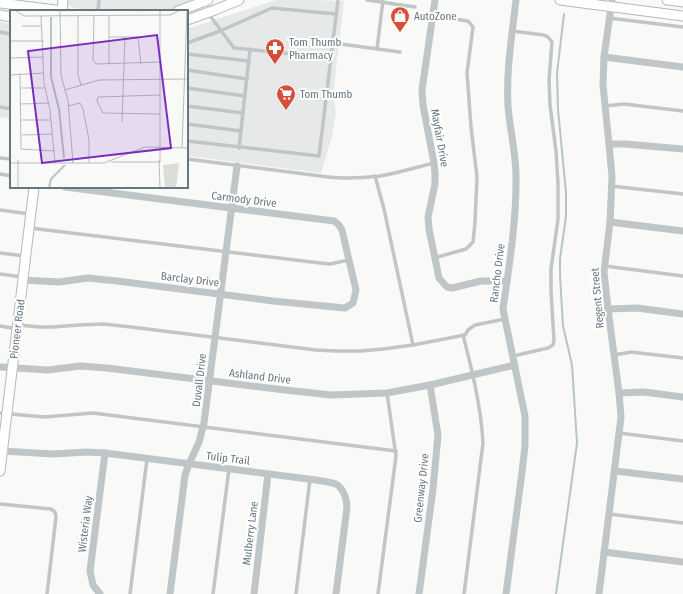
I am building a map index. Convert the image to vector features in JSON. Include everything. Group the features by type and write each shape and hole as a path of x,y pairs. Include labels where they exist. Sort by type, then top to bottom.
{"main road":[{"path":"188,20 238,0"},
{"path":"560,0 611,3 683,16"},
{"path":"667,0 683,2"},
{"path":"181,10 204,1 208,13"},
{"path":"0,3 52,7"},
{"path":"0,15 10,17"},
{"name":"Pioneer Road","path":"0,471 3,413 12,368 34,188"}],"street":[{"name":"Mayfair Drive","path":"434,0 422,90 423,105 436,173 428,217 434,258 439,278 446,288 452,288 481,280 507,281"},
{"name":"Rancho Drive","path":"506,594 525,446 525,416 503,309 515,211 516,181 508,106 508,78 516,0"},
{"name":"Regent Street","path":"599,594 621,417 604,272 610,222 611,186 609,144 603,85 604,57 611,3"},
{"path":"604,57 683,67"},
{"path":"609,144 683,149"},
{"name":"Duvall Drive","path":"170,594 185,475 188,464 199,442 203,426 237,166"},
{"name":"Carmody Drive","path":"73,188 334,221 342,230 356,290 353,303"},
{"path":"610,222 683,231"},
{"name":"Barclay Drive","path":"23,279 59,282 88,278 272,301 345,308 353,303"},
{"path":"608,310 636,308 683,314"},
{"name":"Ashland Drive","path":"0,367 48,370 80,366 107,368 331,395 387,393 430,385 515,365"},
{"name":"Greenway Drive","path":"419,594 433,489 438,435 430,385"},
{"path":"619,393 644,392 683,397"},
{"name":"Tulip Trail","path":"2,451 53,454 88,452 104,453 310,479 335,484 343,492 347,503 336,594"},
{"name":"Wisteria Way","path":"100,594 93,585 90,571 104,453"},
{"path":"615,471 683,479"},
{"name":"Mulberry Lane","path":"254,594 268,474"},
{"path":"604,552 683,562"}],"lane":[{"path":"98,10 99,0"},
{"path":"188,142 319,156 338,0"},
{"path":"367,0 415,6"},
{"path":"377,49 383,1"},
{"path":"188,43 220,31 272,8 336,14"},
{"path":"208,13 234,48 331,58"},
{"path":"432,16 468,21 473,27 467,73 477,177 473,242 466,249 434,258"},
{"path":"609,18 683,27"},
{"path":"512,31 544,35 552,42 549,80 550,105 556,151 558,183 558,219 551,291 553,345 548,348 513,356"},
{"path":"0,32 10,34"},
{"path":"332,43 400,52"},
{"path":"239,148 250,49"},
{"path":"188,54 249,61"},
{"path":"188,70 247,79"},
{"path":"188,88 245,96"},
{"path":"605,106 624,104 683,111"},
{"path":"188,106 243,113"},
{"path":"0,107 10,109"},
{"path":"188,124 241,131"},
{"path":"0,158 10,159"},
{"path":"188,159 344,178 382,176 434,163"},
{"path":"0,174 10,176"},
{"path":"375,176 384,209 413,345"},
{"path":"611,186 683,194"},
{"path":"0,210 31,214"},
{"path":"29,228 320,263 330,264 349,260"},
{"path":"0,253 26,256"},
{"path":"605,266 683,276"},
{"path":"0,274 23,279"},
{"path":"0,326 53,327 103,324 316,350 361,351 413,345 465,335 474,325 505,319"},
{"path":"463,335 473,375 482,425 483,443 464,594"},
{"path":"614,355 631,352 683,358"},
{"path":"378,594 396,456 387,393"},
{"path":"3,413 44,417 93,413 396,451"},
{"path":"619,433 683,441"},
{"path":"130,594 147,459"},
{"path":"213,594 229,469"},
{"path":"296,594 310,479"},
{"path":"0,504 51,509 55,512 56,517 47,594"},
{"path":"609,514 683,523"}],"shaded area":[{"path":"66,0 197,0 170,10 89,10 73,8 67,4"},
{"path":"276,0 344,1 333,95 336,112 332,136 321,173 188,156 188,29"},
{"path":"0,22 10,24 10,119 0,117"}],"waterway":[{"path":"556,594 577,443 572,365 563,326 560,275 560,259 566,216 566,193 558,109 557,73 564,14"}],"place":[{"name":"AutoZone","path":"400,33"},
{"name":"Tom Thumb Pharmacy","path":"275,65"},
{"name":"Tom Thumb","path":"286,111"}]}
